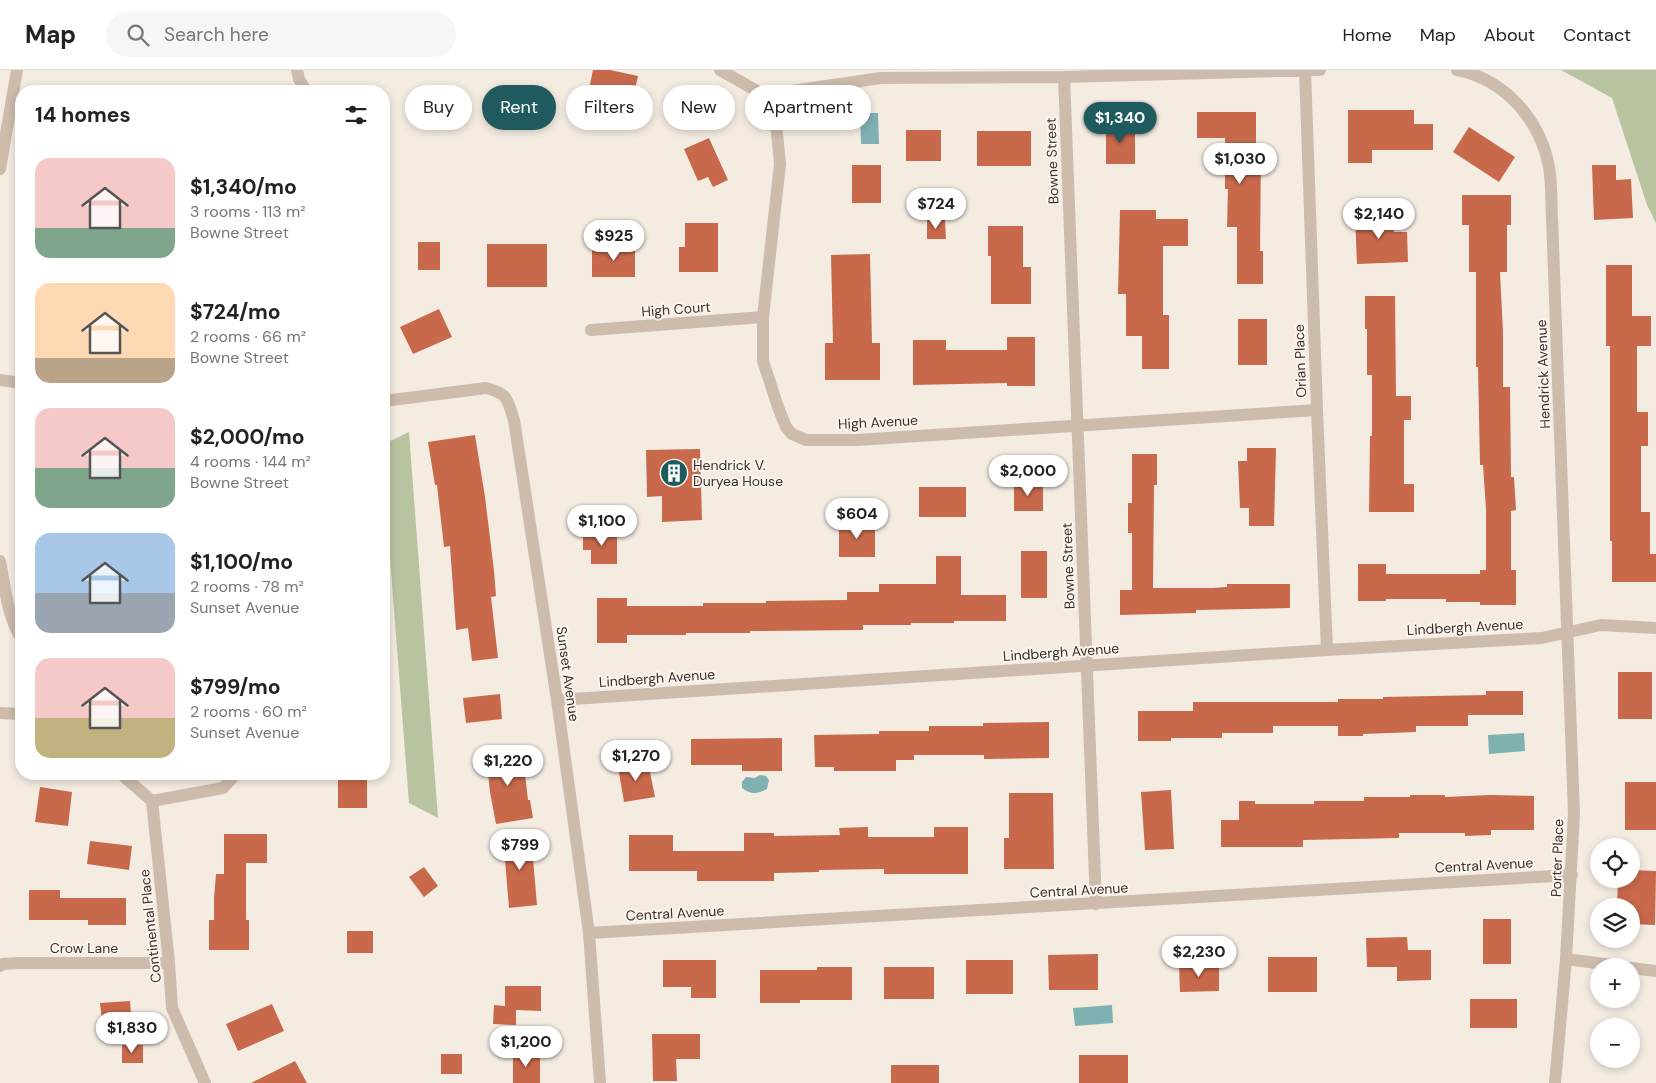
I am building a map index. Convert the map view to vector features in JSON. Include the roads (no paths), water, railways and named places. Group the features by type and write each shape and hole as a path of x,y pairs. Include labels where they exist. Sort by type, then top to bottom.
{"street":[{"path":"0,169 17,70"},
{"path":"297,70 302,85"},
{"path":"720,70 746,85"},
{"name":"Orian Place","path":"1305,70 1316,410 1327,650"},
{"path":"833,85 881,78 1064,77 1320,70"},
{"name":"Hendrick Avenue","path":"1457,70 1493,84 1509,95 1523,110 1539,136 1549,167 1567,633"},
{"name":"Bowne Street","path":"1064,77 1096,904"},
{"name":"High Avenue","path":"777,130 780,164 763,317 763,361 778,407 786,427 792,434 806,440 857,440 1316,410"},
{"name":"High Court","path":"591,330 763,317"},
{"path":"0,380 15,383"},
{"name":"Sunset Avenue","path":"390,400 486,388 500,391 506,396 514,420 557,700 589,933 600,1083"},
{"path":"0,561 15,629"},
{"path":"1567,633 1601,625 1656,628"},
{"name":"Lindbergh Avenue","path":"557,700 1327,650 1542,638 1567,633"},
{"name":"Porter Place","path":"1556,1083 1572,875 1574,814 1567,633"},
{"path":"0,713 15,714"},
{"path":"129,780 152,801 223,788 230,780"},
{"name":"Continental Place","path":"152,801 172,1008 205,1083"},
{"name":"Central Avenue","path":"589,933 1572,875"},
{"path":"1566,959 1590,962"},
{"name":"Crow Lane","path":"0,966 18,963 169,962"},
{"path":"1640,969 1656,972"}],"water":[{"path":"871,113 878,113 879,144 861,144 861,130 871,130"},
{"path":"1524,733 1525,751 1489,754 1488,735"},
{"path":"760,775 766,776 769,780 767,789 754,793 742,788 742,782 746,777 755,778"},
{"path":"1112,1005 1113,1023 1075,1026 1073,1008"}],"place":[{"name":"Hendrick V. Duryea House","path":"674,473"}]}
